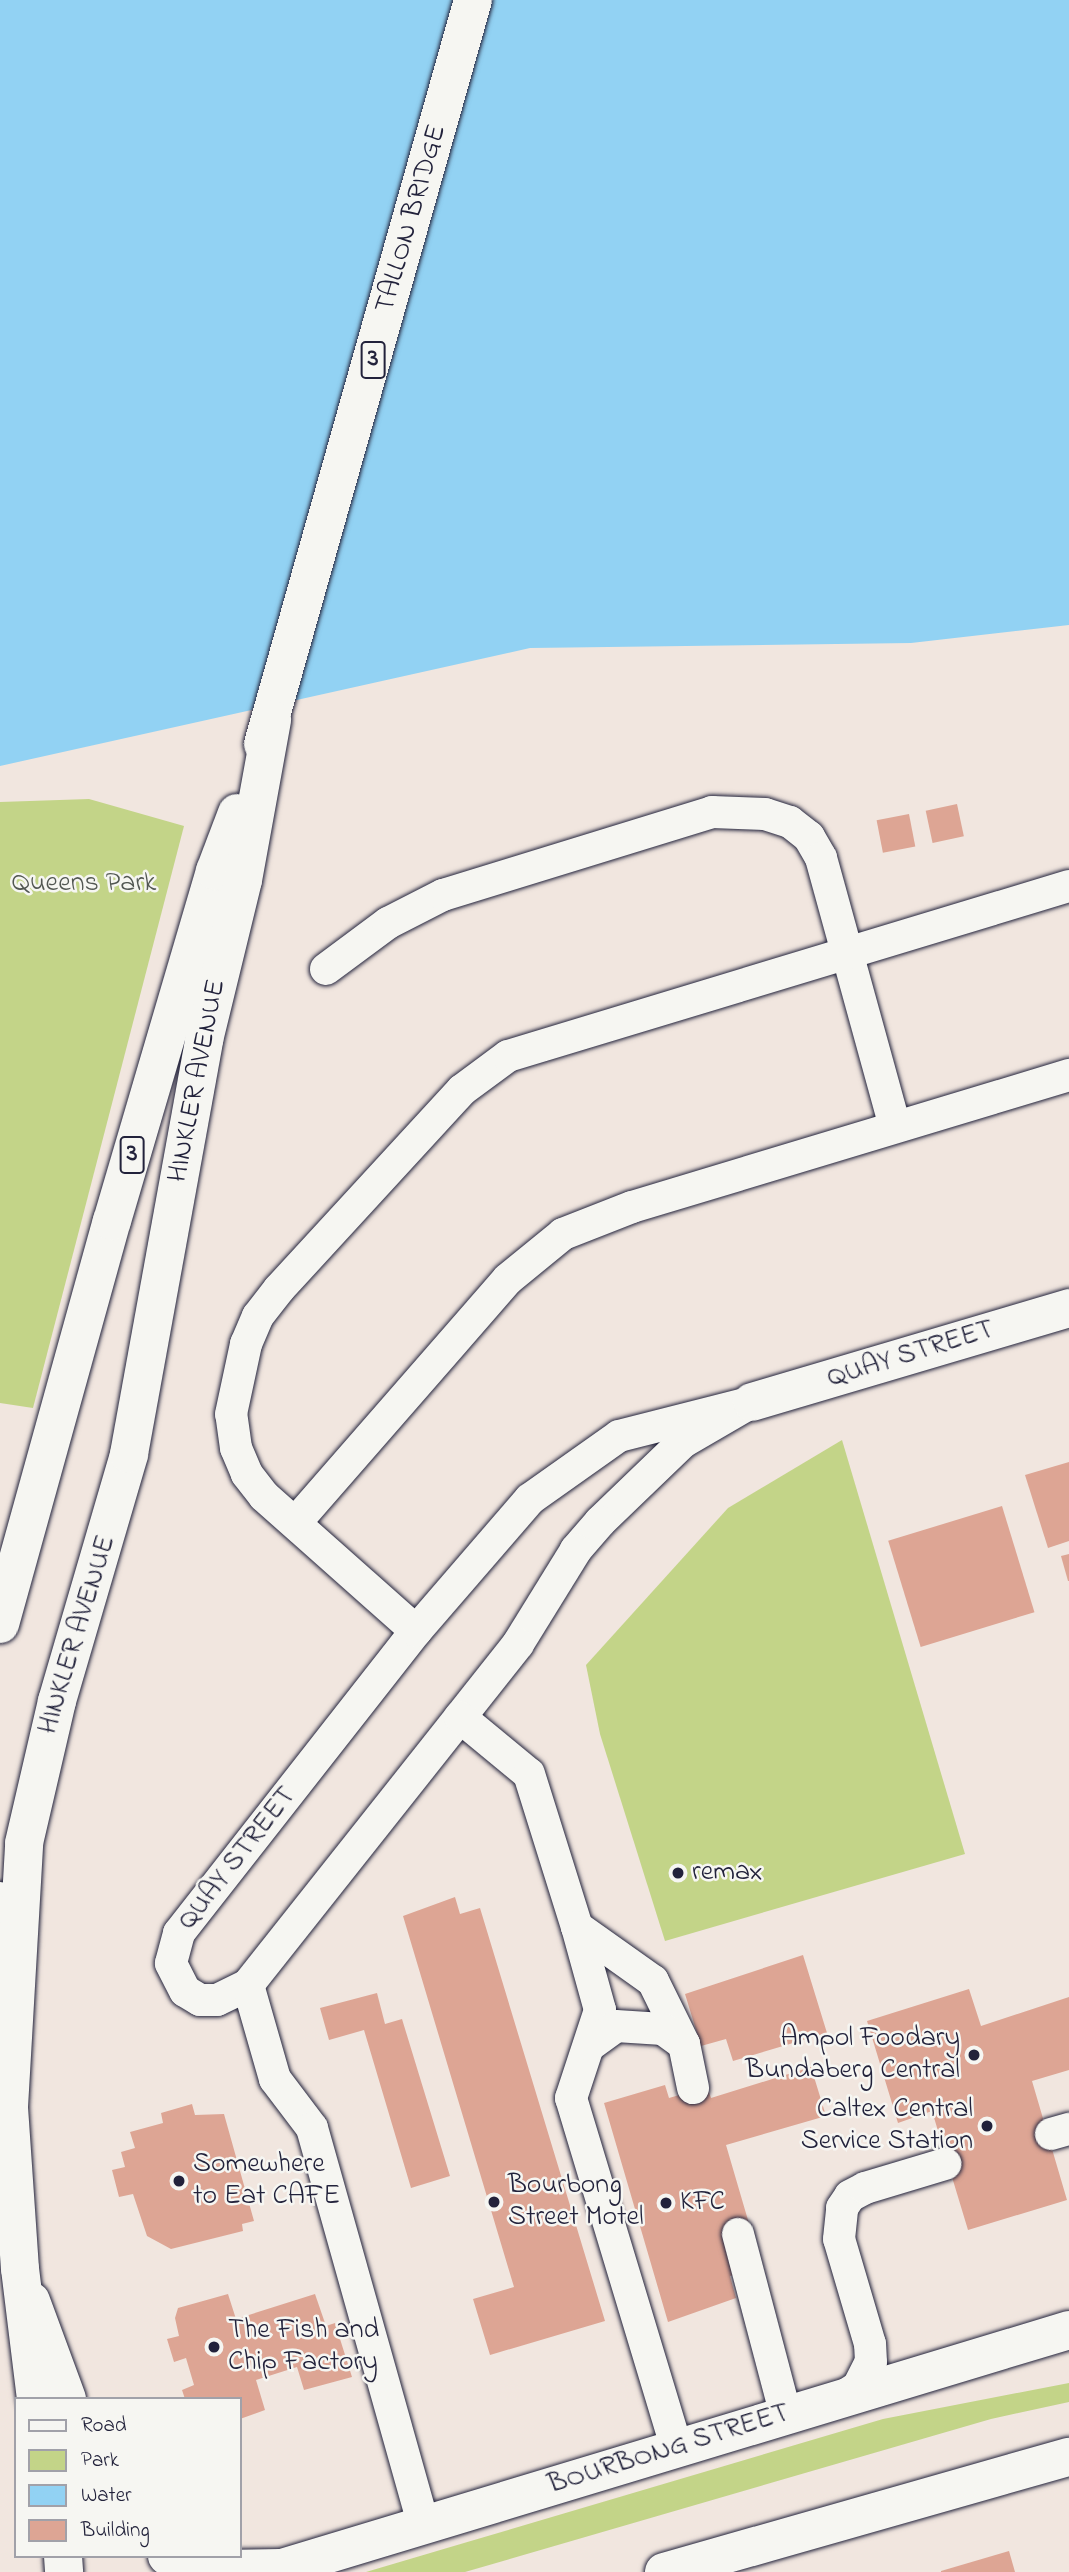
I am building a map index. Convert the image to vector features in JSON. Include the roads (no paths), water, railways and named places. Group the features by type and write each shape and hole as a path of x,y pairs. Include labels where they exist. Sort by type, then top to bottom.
{"main road":[{"name":"TALLON BRIDGE","path":"229,876 473,0"},
{"name":"HINKLER AVENUE","path":"0,1624 229,876"},
{"name":"HINKLER AVENUE","path":"36,2397 20,2269 9,2107 6,1910 24,1843 40,1762 130,1454 204,1040 229,876"},
{"name":"QUAY STREET","path":"752,1402 1069,1308"},
{"path":"20,2269 66,2397"},
{"name":"BOURBONG STREET","path":"176,2558 223,2569 275,2570 423,2523 1069,2330"},
{"path":"664,2572 1069,2457"}],"lane":[{"path":"326,969 388,923 443,895 685,819 741,811 790,822 809,836 821,858 849,951 895,1126"},
{"path":"416,1631 264,1496 247,1474 236,1448 232,1414 246,1343 258,1316 279,1289 462,1090 486,1069 529,1048 1069,886"},
{"path":"296,1522 508,1279 563,1234 600,1217 1069,1075"},
{"name":"QUAY STREET","path":"752,1402 683,1442 600,1522 576,1550 519,1644 248,1985 235,1995 200,2000 176,1980 173,1946 416,1631 530,1499 570,1468 619,1436 752,1402"},
{"path":"460,1717 529,1774 577,1927 600,2010 590,2045 573,2081 574,2114 677,2448"},
{"path":"577,1927 653,1980 684,2044 693,2088"},
{"path":"248,1985 275,2079 312,2128 423,2523"},
{"path":"590,2045 604,2032 632,2025 663,2029 684,2044"},
{"path":"841,2398 858,2387 871,2362 870,2344 839,2239 842,2208 850,2196 865,2188 945,2164"},
{"path":"738,2234 786,2416"}],"water":[{"path":"0,0 1069,0 1069,625 911,643 530,648 0,766"}],"place":[{"name":"remax","path":"678,1873"},
{"name":"Ampol Foodary Bundaberg Central","path":"974,2055"},
{"name":"Caltex Central Service Station","path":"987,2126"},
{"name":"Somewhere to Eat CAFE","path":"179,2181"},
{"name":"Bourbong Street Motel","path":"494,2202"},
{"name":"KFC","path":"666,2203"},
{"name":"The Fish and Chip Factory","path":"214,2347"}],"park label":[{"name":"Queens Park","path":"84,884"}]}
